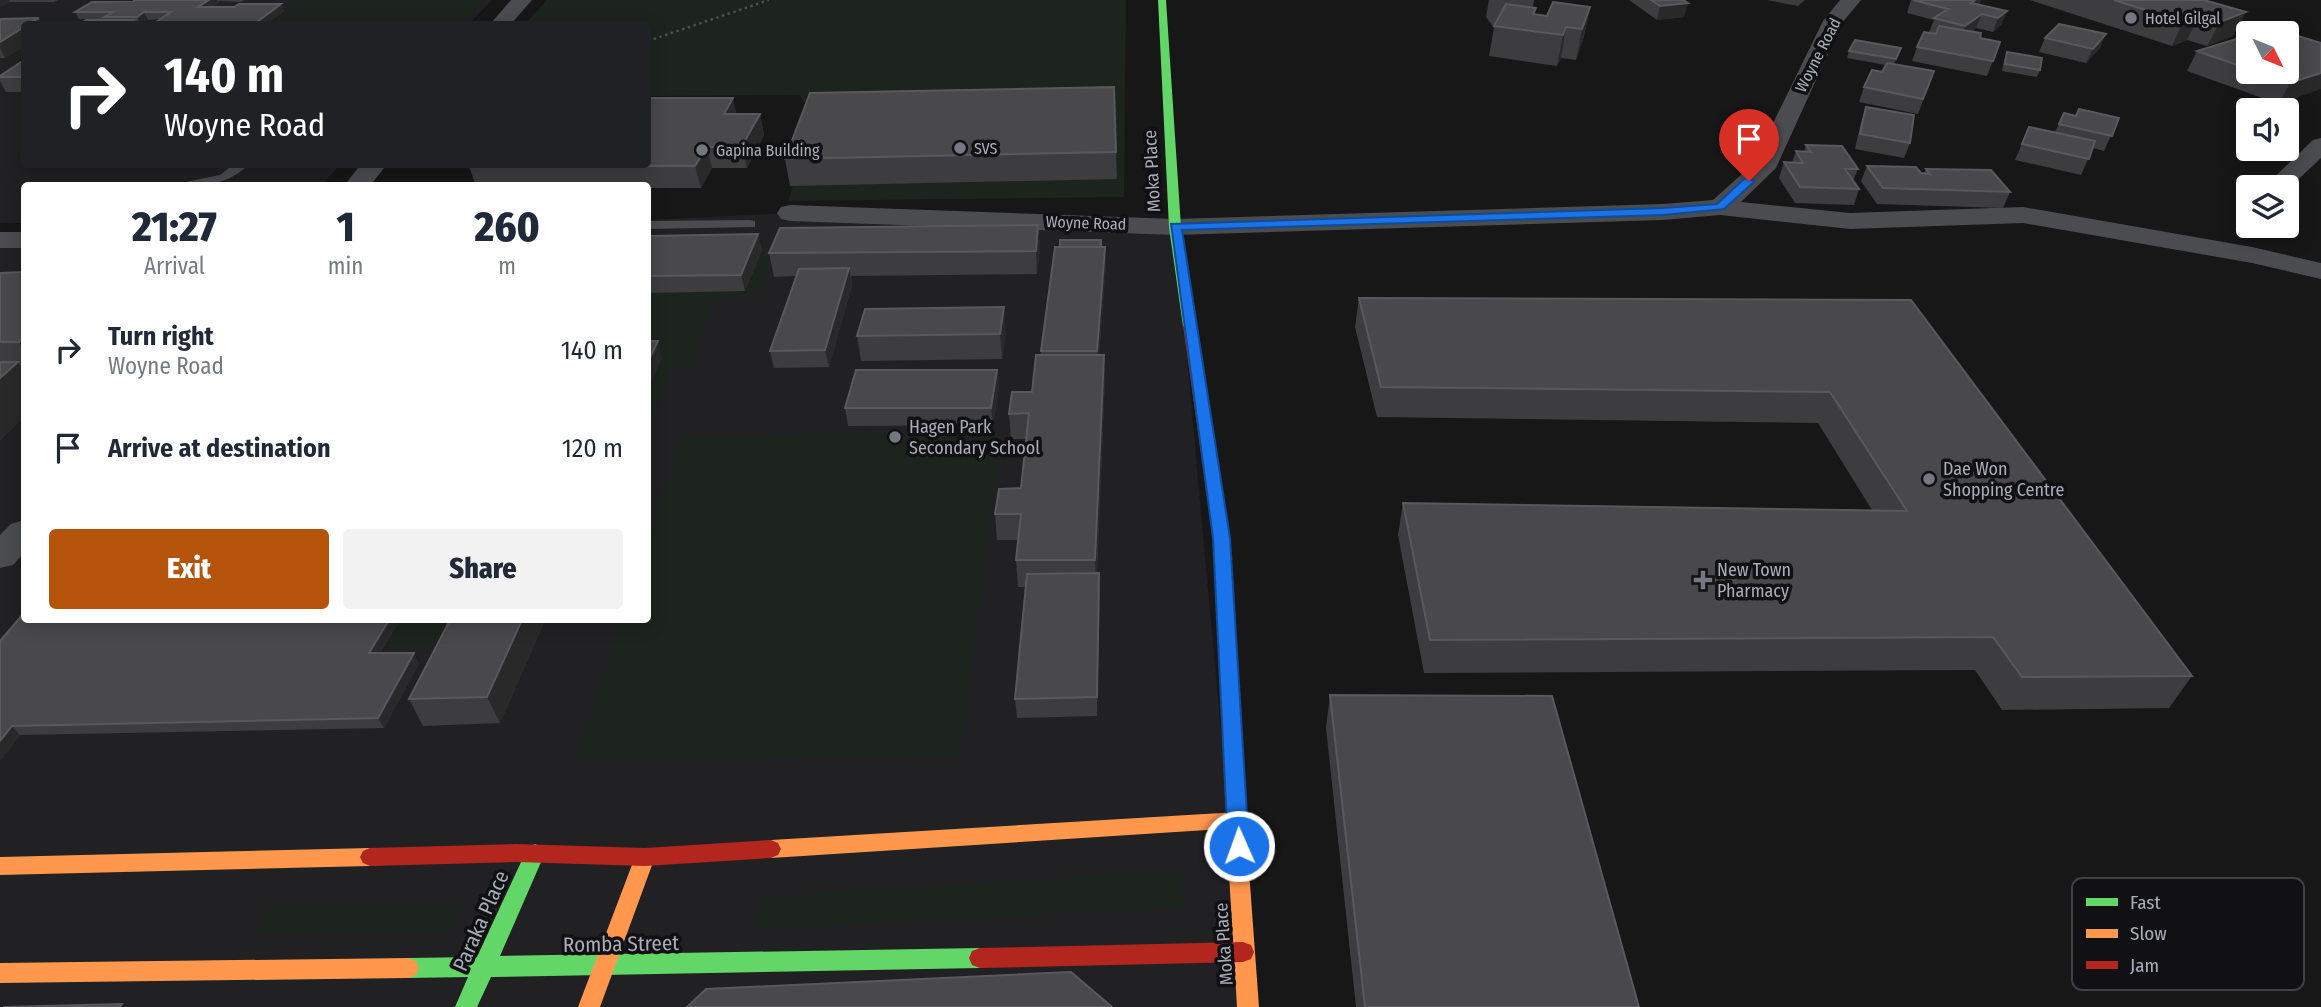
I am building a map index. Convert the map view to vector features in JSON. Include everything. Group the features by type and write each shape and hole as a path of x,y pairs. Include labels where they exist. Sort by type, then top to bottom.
{"street":[{"path":"503,21 522,0"},
{"name":"Moka Place","path":"1162,0 1175,226 1221,538 1248,1007"},
{"name":"Woyne Road","path":"790,213 1175,226 1663,212 1720,207 1764,168 1833,21 1851,0"},
{"path":"2289,175 2321,145"},
{"path":"359,182 372,168"},
{"path":"1720,207 1850,221 2023,215 2255,245 2321,271"},
{"path":"0,240 21,240"},
{"path":"0,556 21,535"},
{"path":"0,866 535,853 645,857 1238,820"},
{"name":"Paraka Place","path":"466,1007 535,853"},
{"path":"589,1007 602,966 645,857"},
{"name":"Romba Street","path":"0,973 602,966 1243,952"}],"lane":[{"path":"198,182 224,178 238,168"},
{"path":"651,225 750,224"}],"path":[{"path":"651,40 769,0"}],"shaded area":[{"path":"0,0 492,0 472,21 21,21 21,168 337,168 324,182 21,182 21,223 0,223"},
{"path":"304,0 483,0 464,21 273,21"},
{"path":"547,0 1126,0 1124,197 788,201 815,118 799,95 651,96 651,21 528,21"},
{"path":"790,213 1175,227 1246,1007 0,1007 0,241 21,241 21,623 651,623 651,220"},
{"path":"771,253 761,291 711,300 693,362 670,370 651,424 651,257"},
{"path":"1001,432 959,755 575,760 621,623 651,623 651,532 682,436"},
{"path":"368,623 463,623 452,645 399,650"},
{"path":"1181,870 1183,907 754,930 762,897"},
{"path":"461,904 447,931 253,932 268,906"}],"building":[{"path":"209,0 198,7 281,4 258,21 158,21 171,12 144,12 137,17 104,17 113,12 75,12 92,2"},
{"path":"1651,0 1683,0 1688,3 1660,6"},
{"path":"1913,0 1975,0 1971,3 2007,11 1998,18 1982,14 1965,26 1934,18 1948,9"},
{"path":"2114,0 2204,0 2246,12 2220,22 2199,16 2183,22"},
{"path":"1553,2 1590,7 1582,29 1566,27 1563,35 1494,26 1506,4 1536,8 1533,14 1547,16"},
{"path":"39,18 21,21 21,29 0,42 0,19"},
{"path":"86,20 134,20 132,21"},
{"path":"2059,24 2106,34 2093,49 2045,38"},
{"path":"1939,26 1981,33 1980,38 2000,42 1993,61 1917,47 1924,32 1936,34"},
{"path":"2300,37 2321,43 2321,73 2300,80"},
{"path":"2236,39 2236,64 2197,51"},
{"path":"1855,40 1901,48 1896,59 1849,51"},
{"path":"2007,52 2042,58 2040,70 2005,64"},
{"path":"21,62 21,77 0,76"},
{"path":"1887,63 1934,71 1923,99 1864,87 1872,70 1882,72"},
{"path":"1114,87 1116,152 785,159 810,93"},
{"path":"651,98 733,98 724,114 760,114 742,146 707,147 695,166 651,166"},
{"path":"1866,107 1914,115 1910,143 1860,134"},
{"path":"2079,109 2119,118 2112,136 2059,124 2064,113 2076,116"},
{"path":"2029,127 2095,141 2089,159 2022,144"},
{"path":"1806,145 1842,146 1858,169 1845,169 1859,189 1800,187 1784,162 1803,163 1796,151 1811,152"},
{"path":"1867,166 1916,167 1921,173 1930,174 1926,169 1991,170 2010,192 1883,188"},
{"path":"1038,225 1036,251 769,253 780,228"},
{"path":"758,234 741,275 651,276 651,236"},
{"path":"1060,240 1101,240 1101,247 1060,247"},
{"path":"1055,247 1105,247 1097,351 1041,351"},
{"path":"849,268 825,350 770,351 799,269"},
{"path":"21,272 19,342 0,342 0,273"},
{"name":"Dae Won Shopping Centre","path":"1359,298 1911,300 2192,676 2022,677 1993,637 1430,640 1403,503 1907,511 1830,392 1381,387"},
{"path":"1004,307 1000,334 857,336 865,309"},
{"path":"651,341 658,341 651,356"},
{"path":"1036,355 1104,355 1095,560 1016,560 1021,514 995,514 999,489 1021,488 1029,413 1009,414 1012,392 1032,392"},
{"path":"0,362 18,362 0,378"},
{"path":"856,370 997,370 991,408 845,408"},
{"path":"1099,573 1097,697 1015,699 1027,574"},
{"path":"21,616 21,623 387,623 369,653 414,653 378,718 12,726 0,741 0,641"},
{"path":"448,623 521,623 487,697 409,699"},
{"path":"1330,695 1552,696 1639,1007 1365,1007"},
{"path":"1071,972 1112,1007 687,1007 706,989"},
{"path":"122,1004 120,1007 3,1007"}],"traffic: fast":[{"path":"1162,0 1175,227 1190,326"},
{"path":"466,1007 535,853"},
{"path":"408,968 980,958"}],"traffic: slow":[{"path":"771,849 1238,820"},
{"path":"0,866 370,857"},
{"path":"589,1007 645,857"},
{"path":"1238,857 1248,1007"},
{"path":"0,973 408,968"}],"traffic: jam":[{"path":"1190,326 1221,538 1238,857"},
{"path":"370,857 516,853 645,857 771,849"},
{"path":"980,958 1243,952"}],"place":[{"name":"Hotel Gilgal","path":"2131,18"},
{"name":"SVS","path":"960,148"},
{"name":"Gapina Building","path":"702,150"},
{"name":"Hagen Park Secondary School","path":"895,437"},
{"name":"Dae Won Shopping Centre","path":"1929,479"},
{"name":"New Town Pharmacy","path":"1703,580"}],"route":[{"path":"1239,846 1221,538 1175,226 1663,212 1720,207 1749,181"}]}
